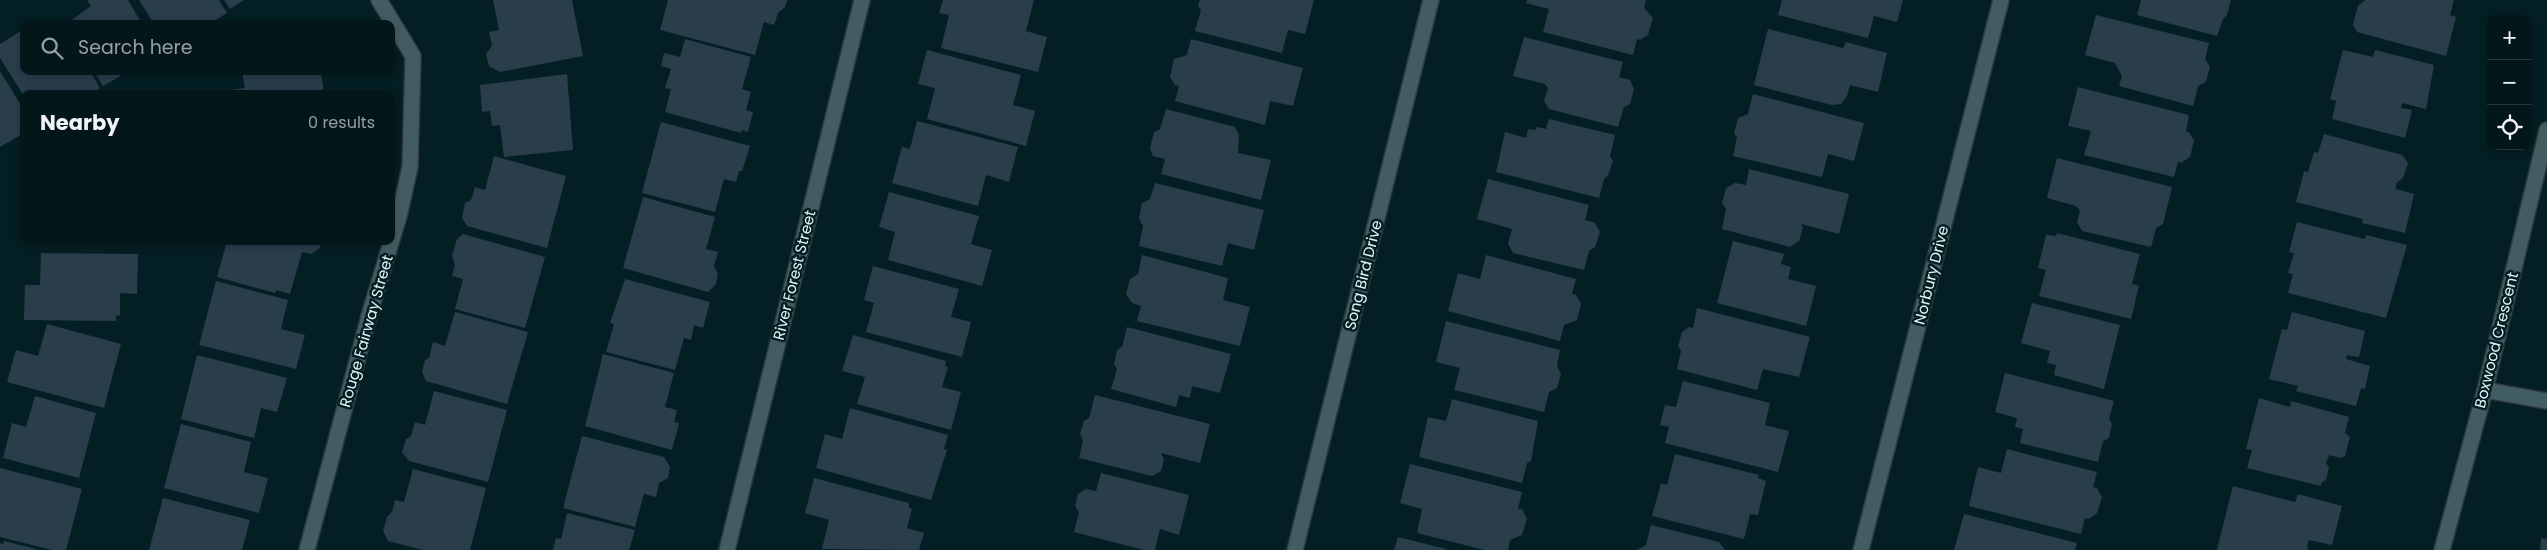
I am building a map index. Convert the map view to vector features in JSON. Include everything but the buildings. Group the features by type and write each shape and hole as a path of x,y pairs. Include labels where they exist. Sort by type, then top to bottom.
{"street":[{"name":"Rouge Fairway Street","path":"379,0 391,20"},
{"name":"River Forest Street","path":"727,550 862,0"},
{"name":"Song Bird Drive","path":"1295,550 1431,0"},
{"name":"Norbury Drive","path":"1861,550 2001,0"},
{"name":"Rouge Fairway Street","path":"395,26 413,56 410,167 395,229"},
{"name":"Boxwood Crescent","path":"2442,550 2485,390 2547,130"},
{"name":"Rouge Fairway Street","path":"308,550 369,316 390,245"},
{"path":"2485,390 2547,401"}]}
